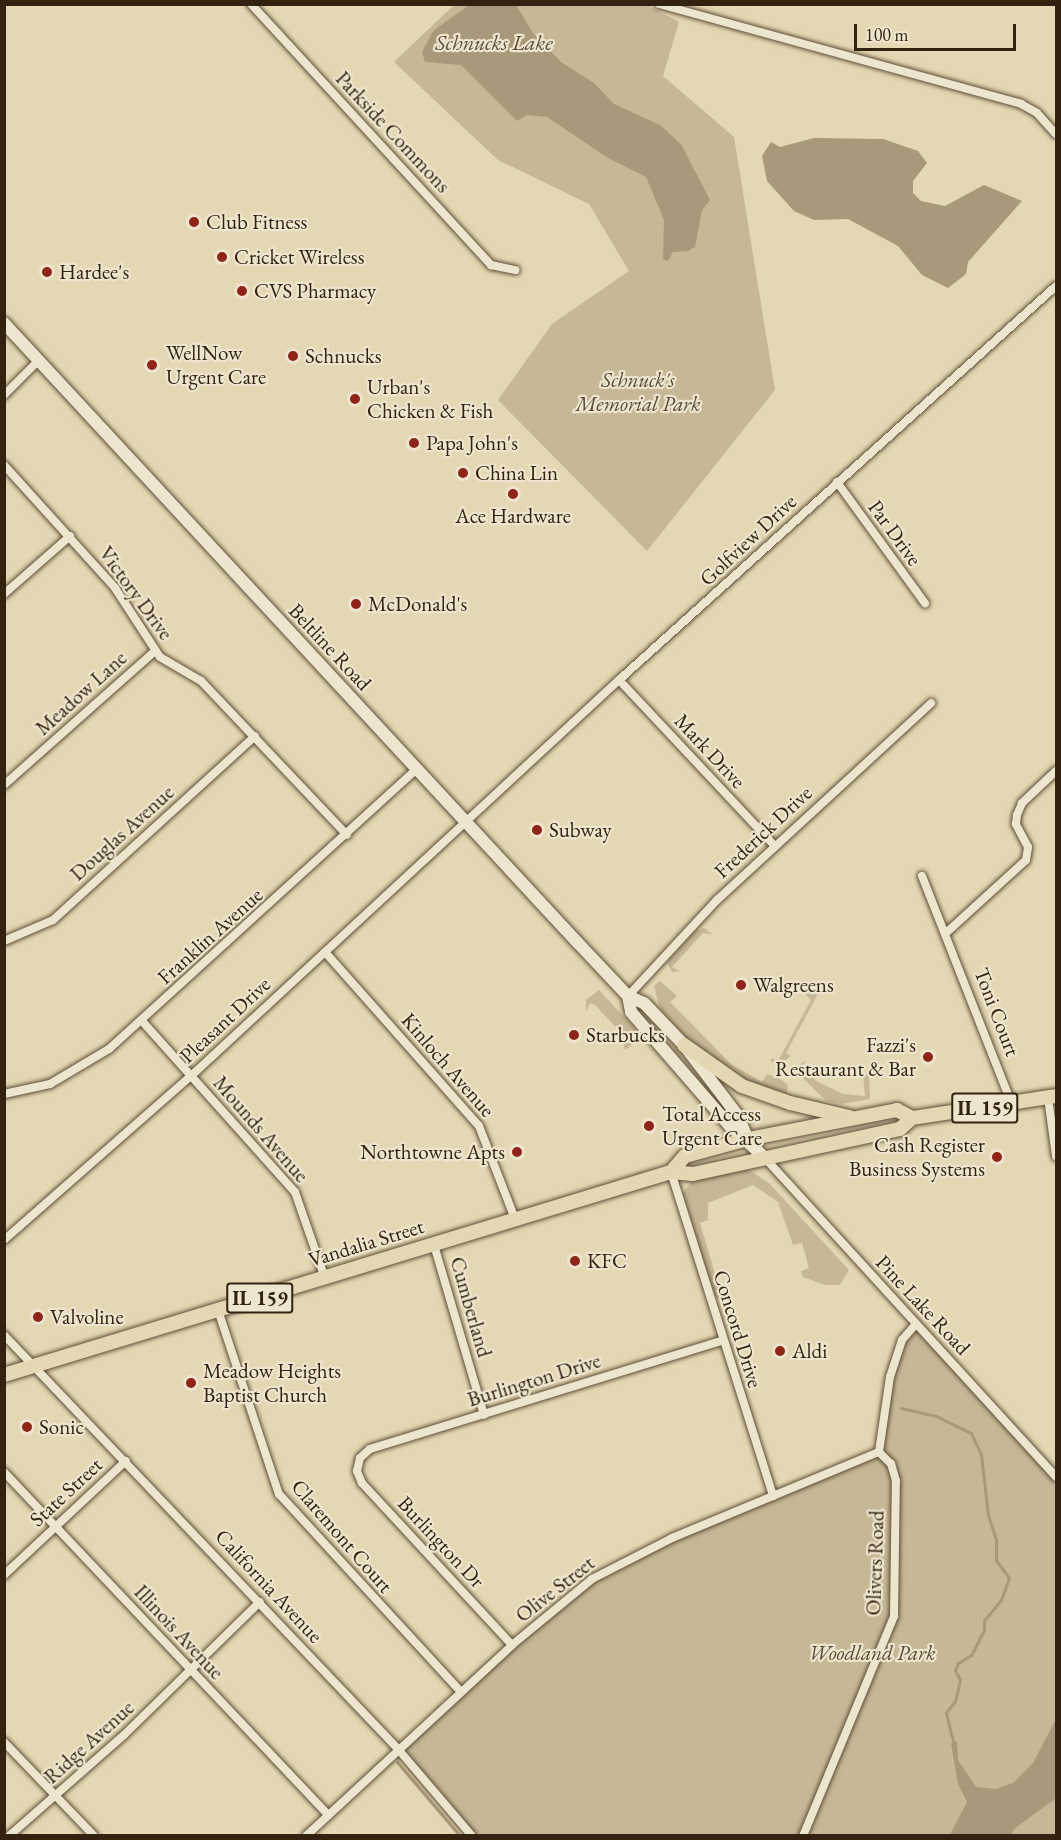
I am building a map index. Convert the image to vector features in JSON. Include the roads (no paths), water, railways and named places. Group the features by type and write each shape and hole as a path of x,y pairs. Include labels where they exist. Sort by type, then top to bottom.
{"main road":[{"name":"Beltline Road","path":"4,323 628,996 644,1003 684,1045 738,1116 748,1139"},
{"name":"Beltline Road","path":"628,996 632,1012 729,1125 748,1139 764,1157"},
{"path":"684,1045 742,1086 790,1103 854,1118"},
{"name":"Vandalia Street","path":"671,1172 685,1156 748,1139 854,1118 897,1110 912,1118 1052,1097"},
{"name":"Vandalia Street","path":"4,1375 671,1172 693,1174 764,1157 900,1130 912,1118"}],"street":[{"name":"Parkside Commons","path":"251,4 491,265 515,270"},
{"path":"659,4 1021,104 1037,113 1056,134"},
{"name":"Golfview Drive","path":"465,821 1056,286"},
{"path":"4,395 39,360"},
{"name":"Victory Drive","path":"4,465 116,588 155,651 201,681 347,835"},
{"name":"Par Drive","path":"837,482 925,603"},
{"path":"4,594 70,536"},
{"name":"Meadow Lane","path":"4,785 155,651"},
{"name":"Mark Drive","path":"619,680 774,845"},
{"name":"Frederick Drive","path":"628,996 665,954 774,845 931,703"},
{"name":"Douglas Avenue","path":"4,941 53,920 255,736"},
{"name":"Franklin Avenue","path":"4,1094 50,1084 73,1074 142,1021 417,769"},
{"path":"946,933 1026,860 1028,847 1016,824 1017,815 1022,803 1056,771"},
{"name":"Pleasant Drive","path":"4,1240 191,1076 465,821"},
{"name":"Toni Court","path":"922,876 1012,1104"},
{"name":"Kinloch Avenue","path":"325,952 479,1126 515,1219"},
{"name":"Mounds Avenue","path":"142,1021 295,1192 325,1278"},
{"path":"1052,1097 1056,1156"},
{"name":"Pine Lake Road","path":"764,1157 1056,1477"},
{"name":"Concord Drive","path":"671,1172 772,1496"},
{"name":"Cumberland","path":"434,1245 484,1415"},
{"name":"Claremont Court","path":"218,1310 279,1494 461,1692"},
{"path":"879,1452 890,1377 902,1340 916,1324"},
{"path":"4,1335 36,1365"},
{"name":"Burlington Drive","path":"360,1458 370,1449 722,1341"},
{"name":"California Avenue","path":"36,1365 398,1749 472,1836"},
{"name":"Olive Street","path":"306,1836 512,1645 568,1597 618,1564 879,1452"},
{"name":"Olivers Road","path":"803,1836 894,1616 896,1481 891,1464 879,1452"},
{"name":"Burlington Dr","path":"360,1458 357,1471 362,1483 512,1645"},
{"name":"State Street","path":"4,1575 126,1461"},
{"name":"Illinois Avenue","path":"4,1472 328,1815"},
{"name":"Ridge Avenue","path":"9,1836 191,1672 260,1602"},
{"path":"4,1742 94,1836"}],"water":[{"name":"Schnucks Lake","path":"469,5 516,5 533,33 561,62 594,83 614,104 660,125 681,144 710,200 702,210 695,247 688,251 673,252 668,261 663,259 664,220 646,177 608,158 547,117 527,115 517,121 461,65 425,62 422,52 433,31"},
{"path":"814,138 883,139 918,151 927,163 913,181 913,193 921,201 945,206 984,185 1022,201 968,262 966,274 948,288 922,275 898,246 848,219 814,220 794,211 767,181 762,156 771,142 780,147"},
{"path":"1056,1719 1056,1798 1014,1829 1011,1835 950,1835 967,1802 958,1784 951,1743 957,1741 958,1760 976,1787 996,1789 1013,1783 1033,1763"}],"waterway":[{"path":"901,1408 936,1416 971,1433 981,1454 988,1515 996,1539 996,1560 1009,1578 1001,1600 984,1620 984,1630 971,1655 958,1663 955,1670 960,1680 955,1701 946,1713 953,1742"},
{"path":"397,1762 460,1836"}],"place":[{"name":"Club Fitness","path":"194,222"},
{"name":"Cricket Wireless","path":"222,257"},
{"name":"Hardee's","path":"47,272"},
{"name":"CVS Pharmacy","path":"242,291"},
{"name":"Schnucks","path":"293,356"},
{"name":"WellNow Urgent Care","path":"152,365"},
{"name":"Urban's Chicken & Fish","path":"355,399"},
{"name":"Papa John's","path":"414,443"},
{"name":"China Lin","path":"463,473"},
{"name":"Ace Hardware","path":"513,494"},
{"name":"McDonald's","path":"356,604"},
{"name":"Subway","path":"537,830"},
{"name":"Walgreens","path":"741,985"},
{"name":"Starbucks","path":"574,1035"},
{"name":"Fazzi's Restaurant & Bar","path":"928,1057"},
{"name":"Total Access Urgent Care","path":"649,1126"},
{"name":"Northtowne Apts","path":"517,1152"},
{"name":"Cash Register Business Systems","path":"997,1157"},
{"name":"KFC","path":"575,1261"},
{"name":"Valvoline","path":"38,1317"},
{"name":"Aldi","path":"780,1351"},
{"name":"Meadow Heights Baptist Church","path":"191,1383"},
{"name":"Sonic","path":"27,1427"}],"park label":[{"name":"Schnuck's Memorial Park","path":"638,392"},
{"name":"Woodland Park","path":"872,1653"}]}
